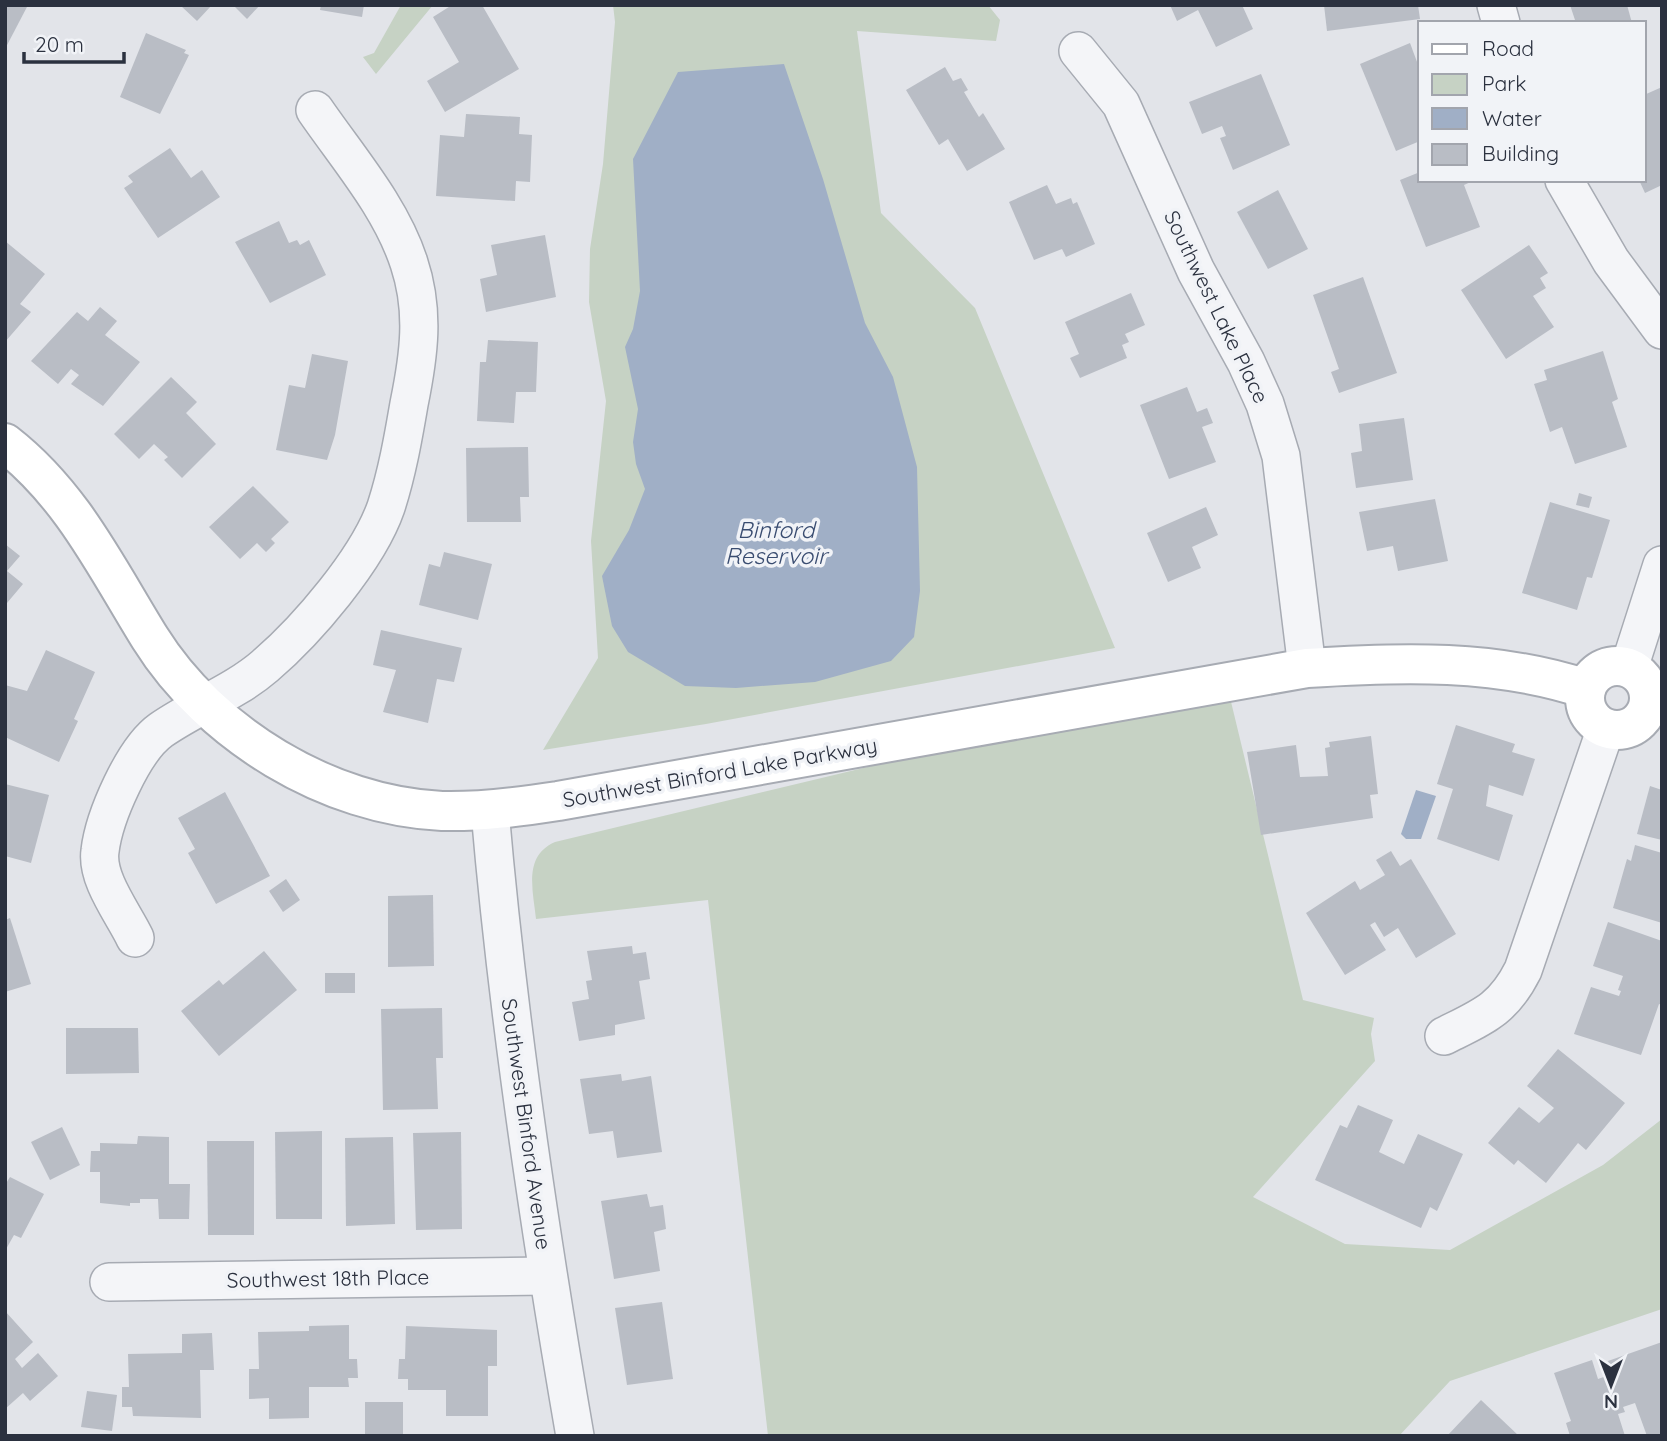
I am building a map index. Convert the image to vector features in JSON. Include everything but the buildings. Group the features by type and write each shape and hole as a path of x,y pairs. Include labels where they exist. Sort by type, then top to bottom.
{"street":[{"name":"Southwest Lake Place","path":"1078,51 1121,104 1196,271 1246,362 1265,404 1281,456 1307,668"},
{"path":"135,938 100,868 100,852 110,811 127,774 159,732 264,667 332,595 360,556 385,509 397,467 417,365 421,323 408,261 389,219 315,110"},
{"path":"1565,182 1611,261 1662,330"},
{"name":"Southwest Binford Lake Parkway","path":"5,443 41,474 64,499 169,667 205,704 252,743 304,774 399,805 440,811 490,811 731,773 1307,668 1420,663 1476,667 1553,678 1586,689"},
{"path":"1629,668 1662,565"},
{"path":"1629,668 1641,677 1654,714 1629,727 1606,727 1588,712 1586,689 1603,669 1629,668"},
{"path":"1444,1036 1496,1010 1512,992 1523,970 1606,727"},
{"name":"Southwest Binford Avenue","path":"490,811 506,983 547,1276 575,1436"},
{"name":"Southwest 18th Place","path":"109,1282 547,1276"}],"green space":[{"path":"401,5 433,5 376,74 363,57 374,53"},
{"path":"613,5 988,5 1000,20 996,41 857,31 881,213 975,308 1115,648 706,724 543,750 598,658 591,541 606,401 589,302 590,249 603,164 615,22"},
{"path":"1226,681 1303,1000 1374,1018 1371,1034 1375,1061 1253,1197 1345,1244 1450,1250 1603,1165 1662,1119 1662,1309 1450,1381 1399,1436 768,1436 708,900 536,919 532,875 538,856 555,842"}],"water":[{"name":"Binford Reservoir","path":"784,64 823,179 865,323 893,377 917,467 920,591 914,637 891,661 815,682 736,688 685,686 628,652 612,626 602,576 629,530 645,489 636,464 633,442 638,409 625,347 633,329 640,291 633,159 678,72"},
{"path":"1416,790 1436,796 1421,839 1406,839 1401,834"}]}
